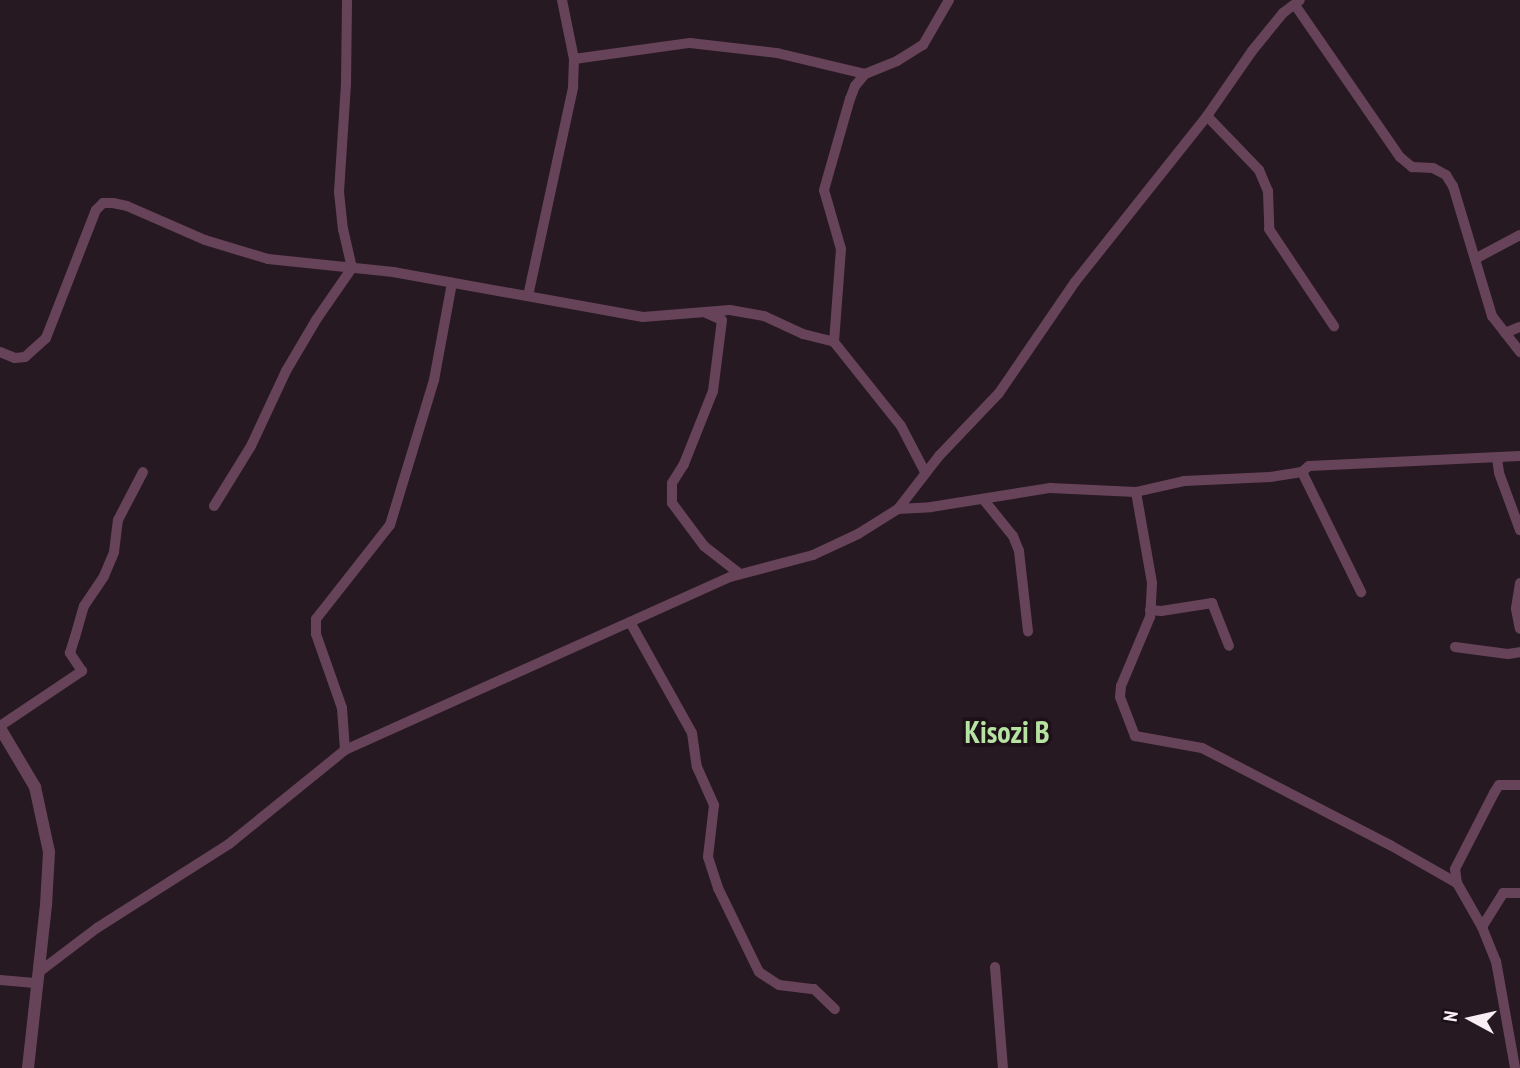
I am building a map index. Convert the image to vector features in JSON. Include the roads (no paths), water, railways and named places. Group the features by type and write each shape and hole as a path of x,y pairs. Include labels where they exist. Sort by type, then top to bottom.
{"street":[{"path":"214,506 251,446 310,330 352,268 343,230 339,192 346,84 347,0"},
{"path":"528,296 565,138 574,59 562,0"},
{"path":"834,342 842,249 824,190 855,86 865,74 897,61 923,45 949,0"},
{"path":"0,980 39,977 97,928 229,844 345,750 740,573 813,555 858,534 898,509 925,472 999,393 1075,282 1206,117 1252,51 1283,13 1297,2 1400,157 1412,167 1433,168 1446,175 1453,186 1493,316 1520,352"},
{"path":"574,59 690,43 777,53 865,74"},
{"path":"1206,117 1259,170 1268,191 1269,229 1334,326"},
{"path":"0,352 15,358 25,357 46,338 96,211 103,204 127,206 205,240 268,259 452,283 643,317 748,311 803,334 834,342 901,426 925,472"},
{"path":"1475,259 1520,235"},
{"path":"345,750 342,708 316,634 316,619 390,525 434,380 452,283"},
{"path":"705,312 722,320 713,391 684,464 672,483 672,503 704,546 740,573"},
{"path":"1505,333 1520,327"},
{"path":"898,509 931,507 1050,488 1136,492 1184,481 1232,481 1302,472 1309,466 1385,460 1520,456"},
{"path":"1497,458 1499,473 1520,530"},
{"path":"28,1068 48,876 45,821 36,786 0,727 82,671 70,653 84,606 104,576 114,552 118,520 143,472"},
{"path":"1302,472 1361,592"},
{"path":"916,487 931,507"},
{"path":"1136,492 1152,583 1150,610 1121,686 1120,697 1135,736 1202,748 1391,845 1457,883"},
{"path":"983,499 1013,536 1019,551 1028,631"},
{"path":"1520,583 1516,608 1520,629"},
{"path":"1150,610 1161,611 1212,603 1229,646"},
{"path":"630,622 692,733 697,767 714,806 708,857 718,888 759,972 779,985 814,989 835,1009"},
{"path":"1455,647 1520,652"},
{"path":"1515,1068 1496,961 1482,927 1457,883 1455,869 1499,785 1520,785"},
{"path":"1482,927 1503,893 1520,893"},
{"path":"995,967 1003,1068"}],"district":[{"name":"Kisozi B","path":"1007,732"}]}
